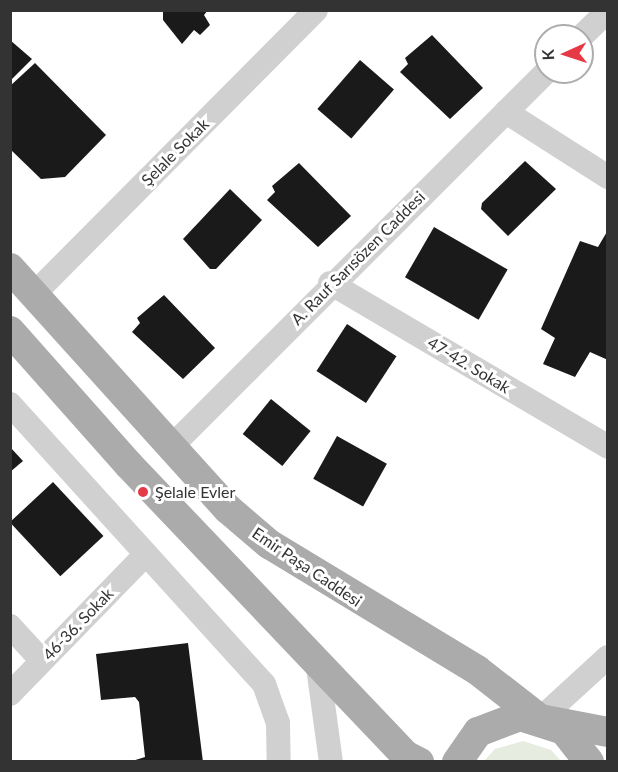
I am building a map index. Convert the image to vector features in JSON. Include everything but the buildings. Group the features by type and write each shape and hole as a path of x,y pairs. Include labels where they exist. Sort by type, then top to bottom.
{"main road":[{"name":"Emir Paşa Caddesi","path":"10,268 228,509 269,544 477,670 540,719 569,734 588,762"},
{"path":"10,331 129,465 317,657 405,755 419,762"},
{"path":"457,762 468,742 489,725 514,717 540,719 608,732"}],"street":[{"name":"Şelale Sokak","path":"34,294 316,10"},
{"path":"594,24 608,11"},
{"name":"A. Rauf Sarısözen Caddesi","path":"172,446 330,283 534,84"},
{"path":"506,112 608,177"},
{"name":"47-42. Sokak","path":"330,283 608,447"},
{"path":"10,404 264,684 278,723 279,762"},
{"name":"46-36. Sokak","path":"10,694 146,554"},
{"path":"10,626 42,662"},
{"path":"317,657 331,762"},
{"path":"540,719 608,657"}],"shaded area":[{"path":"523,741 551,750 561,761 484,761 495,749"}],"place":[{"name":"Şelale Evler","path":"143,492"}]}
